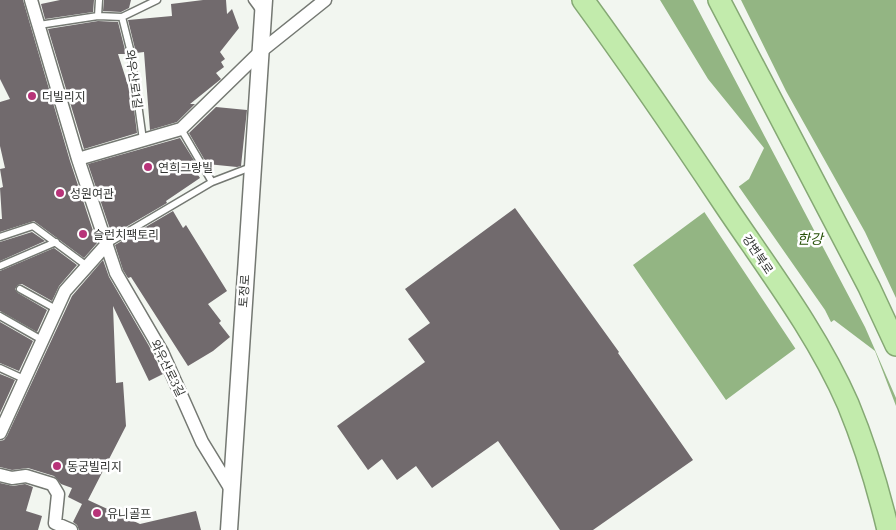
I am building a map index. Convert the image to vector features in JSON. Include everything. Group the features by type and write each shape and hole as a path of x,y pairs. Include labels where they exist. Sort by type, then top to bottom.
{"highway":[{"name":"강변북로","path":"583,0 645,86 794,308 822,355 847,404 865,452 888,530"},
{"path":"719,0 869,287 896,346"}],"street":[{"name":"와우산로3길","path":"31,0 78,159 116,273 162,352 202,442 232,491"},
{"path":"78,159 181,129 260,52 325,0"},
{"name":"토정로","path":"229,530 263,8"},
{"path":"0,433 4,411 24,379 65,291 107,244"},
{"path":"0,475 12,478 26,476 52,484 58,494 54,526 71,530"}],"lane":[{"path":"98,16 99,0"},
{"path":"39,25 98,16 122,17 157,0"},
{"path":"252,0 263,8"},
{"name":"와우산로1길","path":"122,17 131,53 143,140"},
{"path":"181,129 212,182"},
{"path":"107,244 212,182 252,167"},
{"path":"0,237 33,226 87,266"},
{"path":"0,266 56,242"},
{"path":"20,289 56,309"},
{"path":"0,316 42,340"},
{"path":"0,368 24,379"}],"water":[{"name":"한강","path":"660,0 896,0 896,406 875,351 834,320 726,400 633,265 749,179 764,148 708,79"}],"pier":[{"path":"693,0 741,0 786,91 865,232 896,298 896,398 865,327"},
{"path":"737,184 825,310 832,324 797,351 703,210"}],"building":[{"path":"0,0 23,0 70,161 97,243 84,258 34,221 0,232 0,219 2,219 0,188 3,187 0,169 5,168 0,146 0,102 10,99 0,79"},
{"path":"60,0 94,0 93,12 45,19 41,4"},
{"path":"104,0 131,0 129,8 121,12 103,11"},
{"path":"203,0 226,0 227,14 232,9 239,28 220,52 225,59 221,62 224,67 216,73 221,79 190,104 195,104 177,122 150,130 144,52 136,53 128,20 172,16 171,4"},
{"path":"98,21 118,22 126,54 118,54 133,101 137,133 84,149 48,29"},
{"path":"216,107 247,110 241,166 207,164 189,133"},
{"path":"180,138 195,162 190,162 200,178 166,201 167,203 112,235 88,164"},
{"path":"515,208 619,352 693,460 593,530 560,530 498,441 432,488 416,466 397,480 382,459 368,470 337,426 425,362 408,339 430,323 405,289"},
{"path":"173,211 183,228 186,225 227,291 208,304 230,337 213,351 188,366 131,277 128,278 123,270 115,245"},
{"path":"32,232 45,241 0,261 0,242"},
{"path":"54,248 77,265 59,286 52,301 22,284 18,285 15,289 18,293 47,310 37,332 0,311 0,271"},
{"path":"103,260 109,277 163,374 149,381 113,306 116,383 123,382 126,426 88,500 140,524 196,511 201,530 79,530 73,522 82,504 68,497 72,488 61,484 54,476 28,468 12,470 0,467 0,441 4,440 7,436 72,296"},
{"path":"0,322 33,341 19,371 0,363"},
{"path":"0,374 15,380 0,413"},
{"path":"0,483 13,486 25,484 33,487 26,511 42,516 38,530 0,530"}],"place":[{"name":"더빌리지","path":"32,96"},
{"name":"연희그랑빌","path":"148,167"},
{"name":"성원여관","path":"60,193"},
{"name":"슬런치팩토리","path":"83,234"},
{"name":"동궁빌리지","path":"57,466"},
{"name":"유니골프","path":"97,513"}]}
